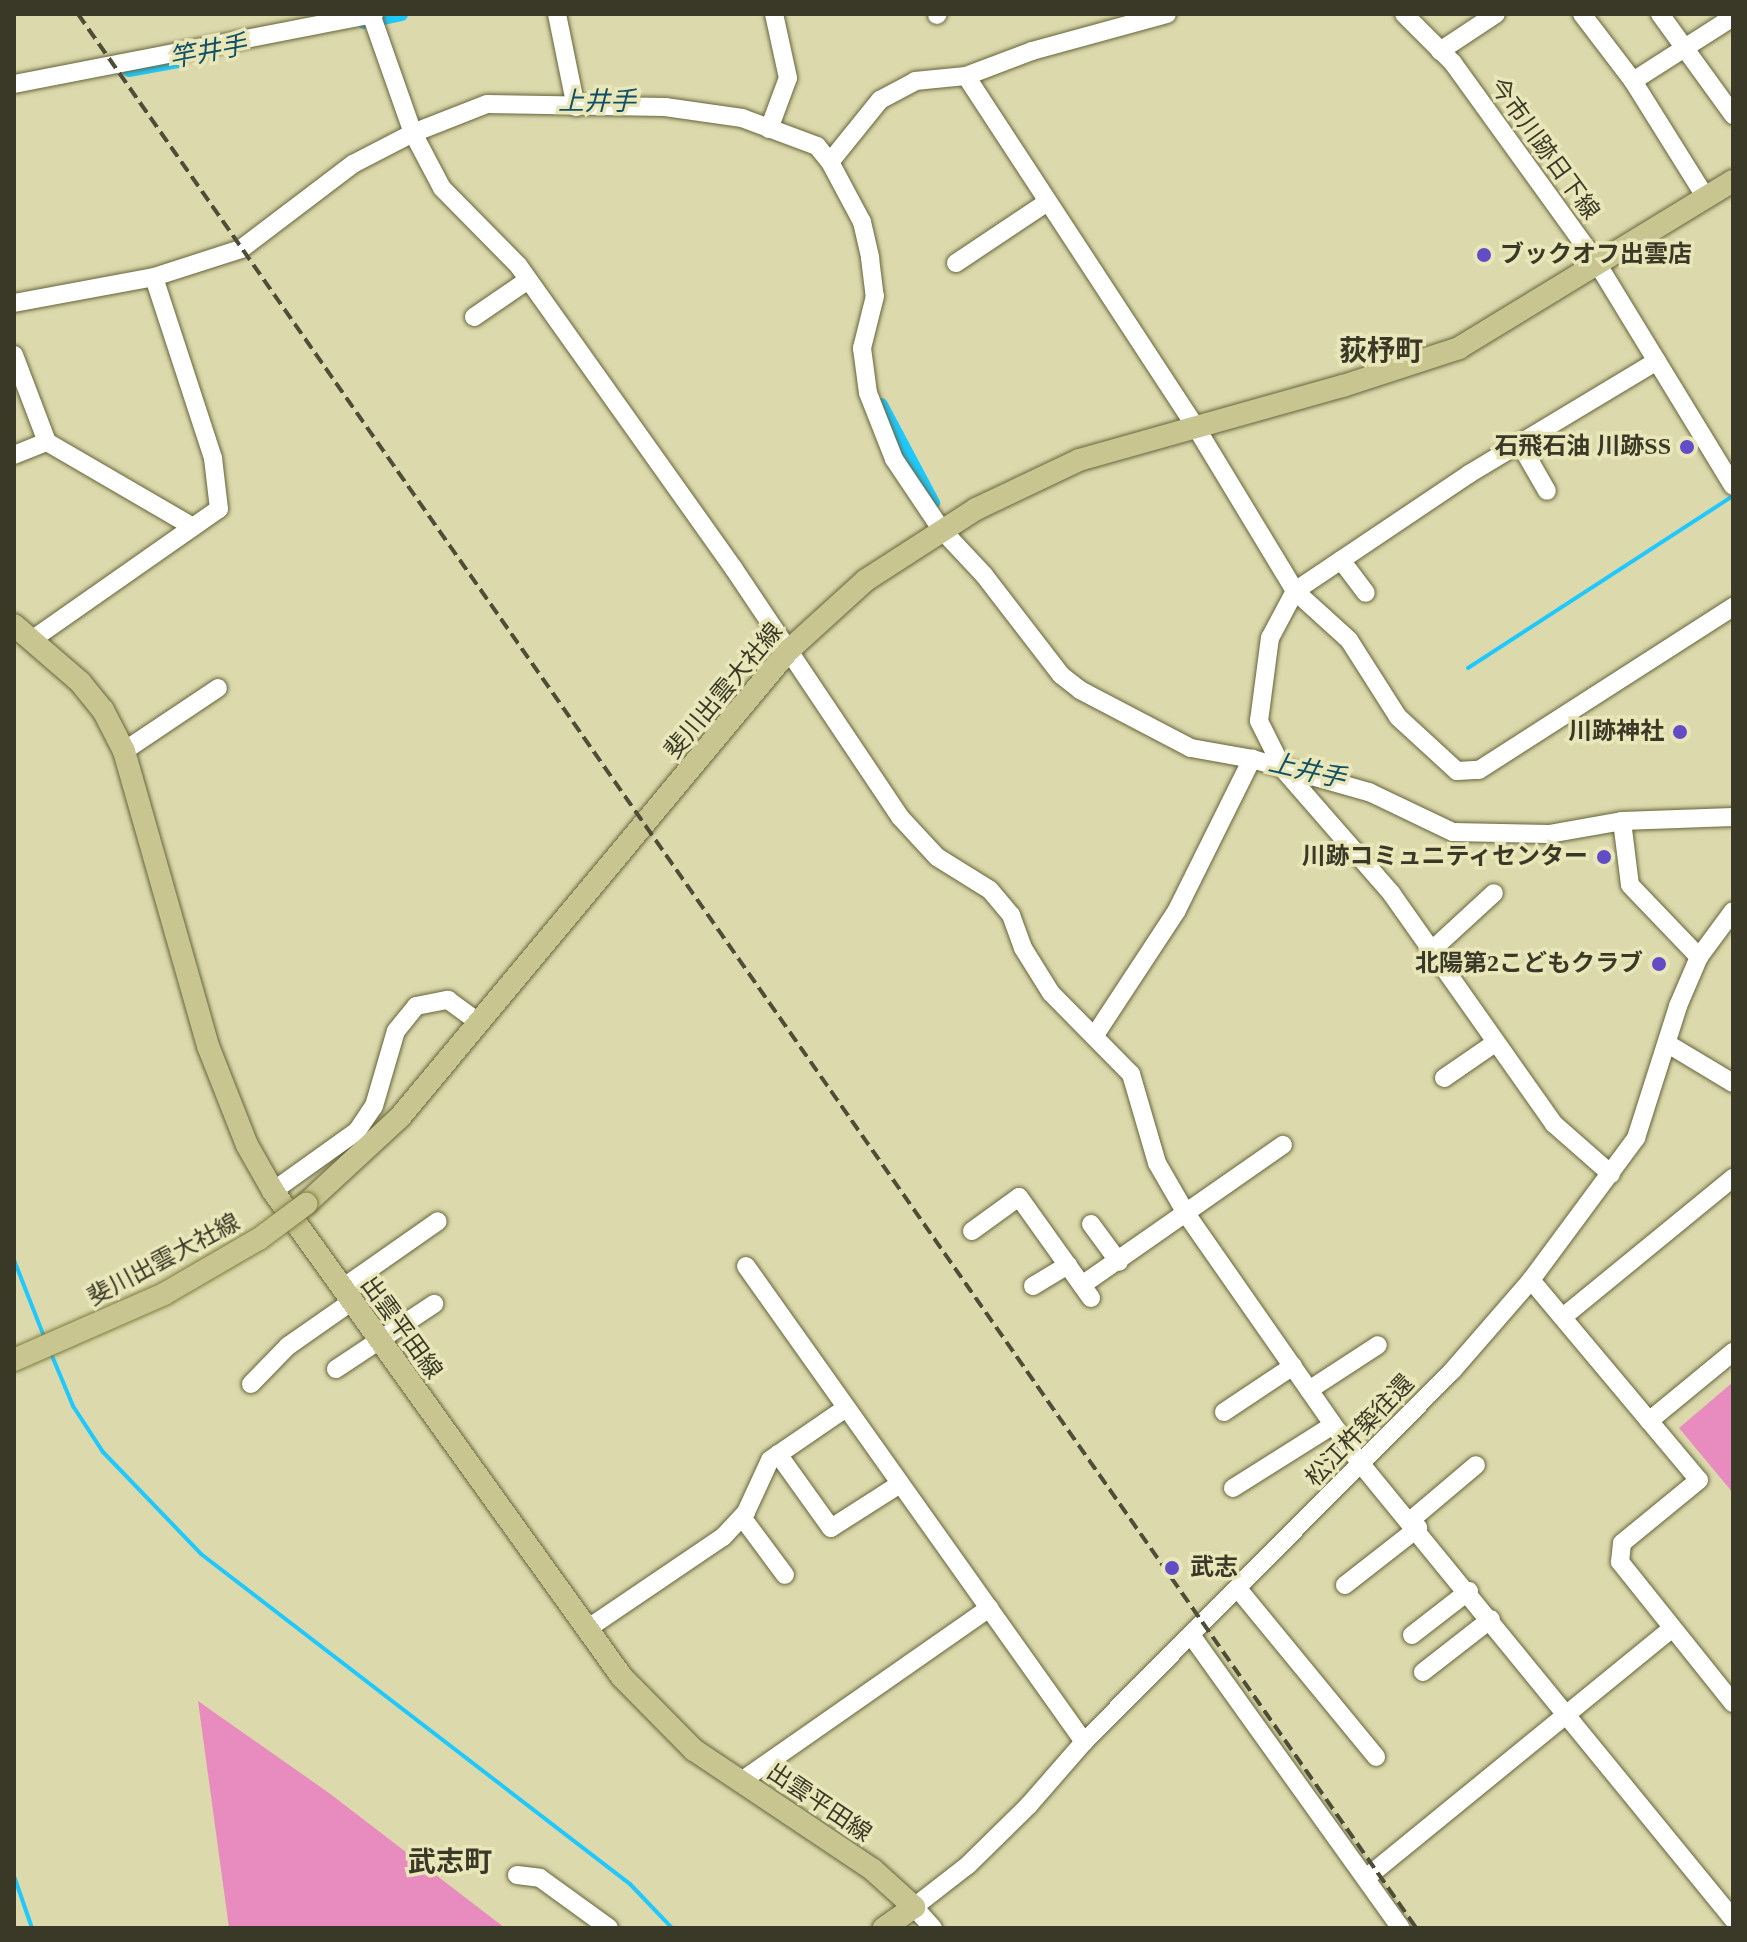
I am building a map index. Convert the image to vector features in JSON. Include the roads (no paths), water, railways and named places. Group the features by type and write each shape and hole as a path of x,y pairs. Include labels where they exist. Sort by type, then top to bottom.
{"main road":[{"name":"斐川出雲大社線","path":"14,1360 190,1281 306,1204 400,1117 788,651 866,580 941,529 1079,460 1194,424 1343,386 1459,348 1733,181"},
{"name":"出雲平田線","path":"14,625 33,639 103,710 124,751 208,1046 247,1145 273,1191 346,1296 587,1629 656,1717 740,1782 872,1869 914,1907"},
{"path":"884,1928 914,1907"}],"street":[{"path":"14,84 372,14 413,133 442,188 528,280 788,651 900,817 937,857 990,890 1011,915 1023,948 1051,993 1131,1074 1157,1163 1187,1215 1361,1464 1469,1591 1733,1919"},
{"path":"557,14 576,107"},
{"path":"769,129 788,78 774,14"},
{"path":"830,162 880,100 915,81 966,76 1032,51 1167,14"},
{"name":"今市川跡日下線","path":"1404,14 1440,51 1597,263 1733,486"},
{"path":"1440,51 1496,14"},
{"path":"1582,14 1633,81 1706,198"},
{"path":"1660,14 1688,47 1733,115"},
{"path":"1633,81 1733,17"},
{"path":"966,76 1046,203 1194,424 1295,591 1349,640 1398,717 1457,771 1479,770 1733,607"},
{"path":"14,303 154,277 241,249 353,164 413,133 487,104 665,107 742,118 817,146 830,162 862,222 870,258 875,296 862,348 868,393 894,459 941,529 1061,675 1080,690 1191,748 1252,759 1369,792 1453,832 1549,834 1622,821 1733,817"},
{"path":"956,263 1046,203"},
{"path":"33,639 219,509 213,458 154,277"},
{"path":"474,317 528,280"},
{"path":"14,355 47,442 193,527"},
{"path":"1611,1174 1554,1124 1392,894 1283,769 1259,721 1270,638 1295,591 1520,444 1657,361"},
{"path":"14,455 47,442"},
{"path":"1520,444 1547,491"},
{"path":"1341,560 1366,593"},
{"path":"124,751 218,688"},
{"path":"1095,1035 1177,910 1252,759"},
{"path":"1622,821 1630,885 1699,957"},
{"path":"1432,950 1494,893"},
{"name":"松江杵築往還","path":"914,1907 968,1865 1084,1742 1239,1590 1361,1464 1531,1280 1636,1138 1699,957 1733,911"},
{"path":"273,1191 357,1131 374,1106 396,1031 416,1006 448,1000 478,1022"},
{"path":"1444,1078 1495,1043"},
{"path":"1668,1044 1733,1083"},
{"path":"972,1231 1019,1197 1087,1291 1119,1262 1283,1145"},
{"path":"1563,1317 1733,1178"},
{"path":"251,1384 288,1346 438,1221"},
{"path":"1091,1224 1119,1262"},
{"path":"1033,1286 1068,1265"},
{"path":"746,1266 1084,1742"},
{"path":"1531,1280 1699,1480 1622,1543 1620,1562 1733,1703"},
{"path":"336,1369 434,1304"},
{"path":"1309,1390 1378,1345"},
{"path":"1649,1421 1733,1352"},
{"path":"1224,1412 1293,1366"},
{"path":"587,1629 723,1537 742,1517 770,1460 846,1408"},
{"path":"1233,1488 1333,1425"},
{"path":"778,1454 831,1528 900,1484"},
{"path":"1345,1585 1476,1465"},
{"path":"742,1517 785,1575"},
{"path":"1239,1590 1376,1757"},
{"path":"1412,1635 1469,1591"},
{"path":"740,1782 989,1608"},
{"path":"1423,1672 1491,1619"},
{"path":"1366,1878 1672,1628"},
{"path":"1191,1635 1401,1928"},
{"path":"517,1875 540,1878 609,1928"},
{"path":"914,1907 933,1928"}],"waterway":[{"name":"竿井手","path":"364,22 401,14"},
{"name":"竿井手","path":"129,70 179,61"},
{"name":"上井手","path":"881,405 933,503"},
{"path":"1468,668 1733,496"},
{"path":"14,1260 45,1339"},
{"path":"50,1351 73,1406 103,1452 201,1554 630,1884 672,1928"},
{"path":"14,1876 32,1928"}],"railway":[{"path":"78,14 1416,1928"}],"place":[{"name":"ブックオフ出雲店","path":"1484,255"},
{"name":"石飛石油 川跡SS","path":"1687,447"},
{"name":"川跡神社","path":"1680,732"},
{"name":"川跡コミュニティセンター","path":"1604,857"},
{"name":"北陽第2こどもクラブ","path":"1659,964"},
{"name":"武志","path":"1172,1568"}],"district":[{"name":"荻杼町","path":"1381,351"},
{"name":"武志町","path":"450,1862"}]}
